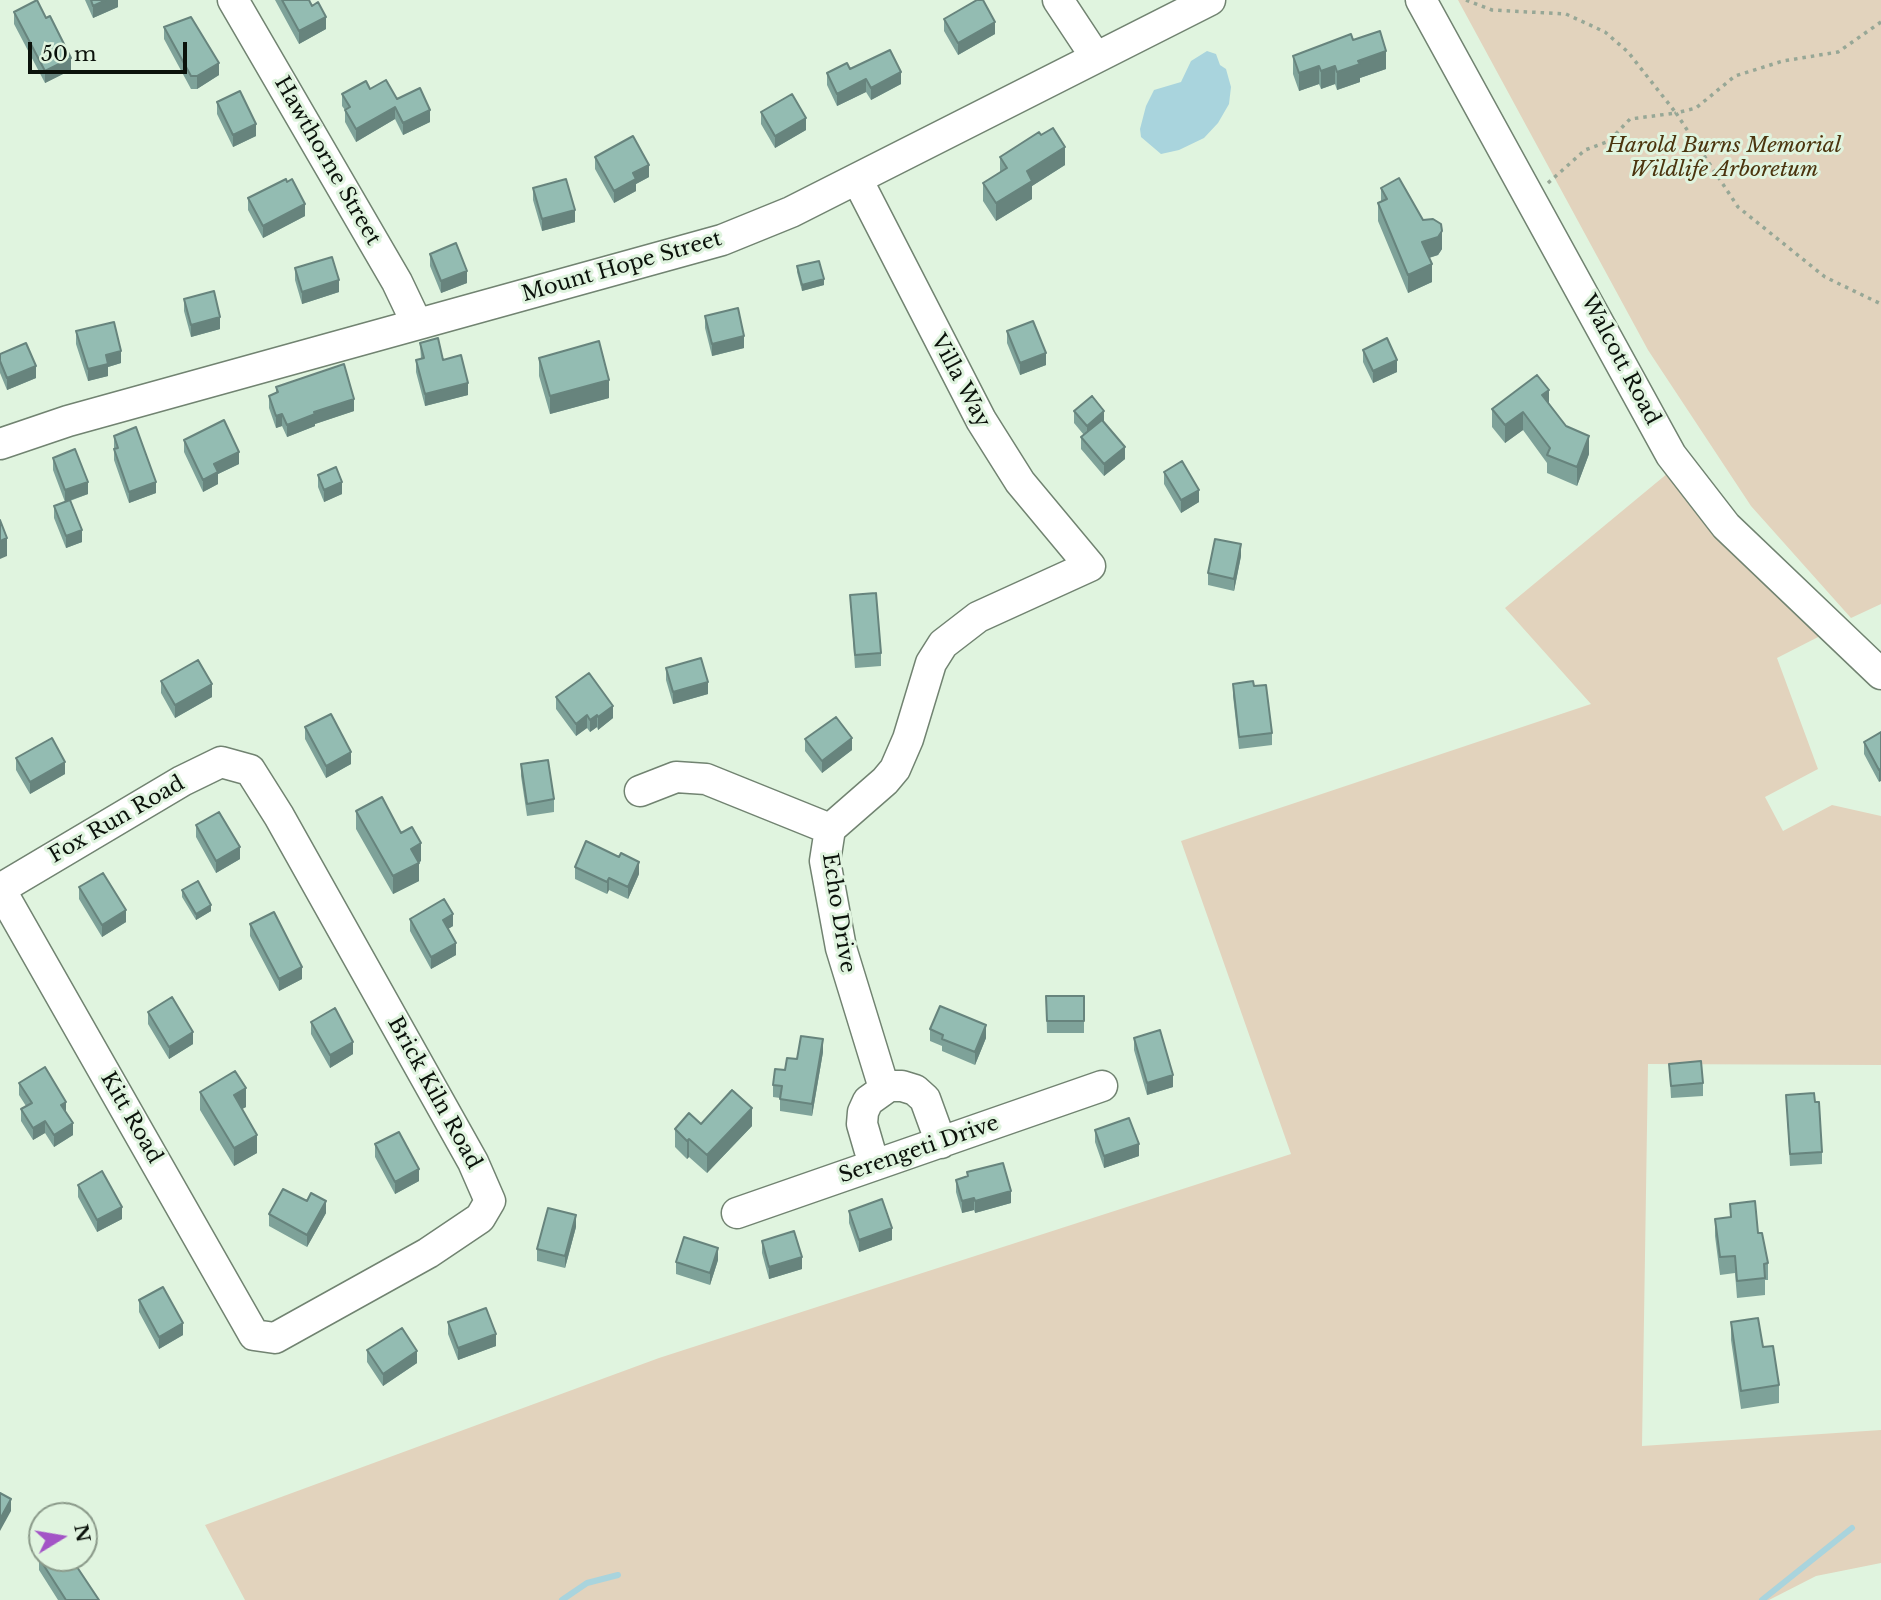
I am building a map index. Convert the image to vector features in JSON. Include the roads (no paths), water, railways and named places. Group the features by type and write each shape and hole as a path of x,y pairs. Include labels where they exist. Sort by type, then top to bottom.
{"street":[{"name":"Hawthorne Street","path":"233,0 397,282 417,324"},
{"path":"1058,0 1095,56"},
{"name":"Mount Hope Street","path":"0,444 68,421 722,240 791,212 1210,0"},
{"name":"Walcott Road","path":"1420,0 1671,455 1726,526 1881,674"},
{"name":"Villa Way","path":"857,179 963,390 987,430 1020,482 1090,566"},
{"name":"Echo Drive","path":"884,1088 841,948 825,861 830,829 895,769 908,739 931,663 943,644 978,617 1090,566"},
{"name":"Fox Run Road","path":"0,889 182,781 221,762 237,766"},
{"name":"Brick Kiln Road","path":"237,766 250,770 279,816 473,1162 490,1200 480,1219 428,1253 275,1338 268,1337"},
{"path":"640,792 676,777 699,777 830,829"},
{"name":"Kitt Road","path":"0,889 254,1335 268,1337"},
{"path":"874,1166 862,1124 863,1112 867,1101 884,1088 902,1086 915,1090 925,1099 941,1143"},
{"name":"Serengeti Drive","path":"737,1213 1102,1086"}],"water":[{"path":"1207,51 1216,54 1220,65 1226,69 1231,87 1229,104 1218,123 1204,138 1179,150 1161,154 1141,137 1140,129 1146,106 1154,90 1181,82 1191,61"}],"waterway":[{"path":"1762,1600 1852,1528"},
{"path":"562,1600 587,1583 618,1575"}],"park label":[{"name":"Harold Burns Memorial Wildlife Arboretum","path":"1724,158"}]}
